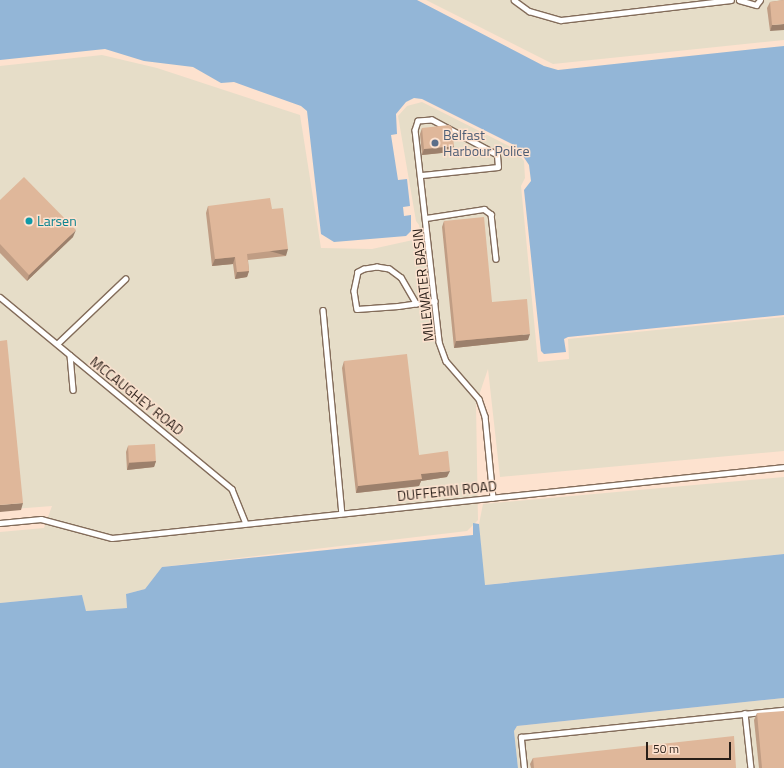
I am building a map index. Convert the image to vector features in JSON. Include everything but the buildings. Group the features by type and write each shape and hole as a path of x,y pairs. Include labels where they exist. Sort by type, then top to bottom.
{"lane":[{"path":"514,0 529,11 561,20 731,0"},
{"path":"739,0 756,5 760,0"},
{"name":"MILEWATER BASIN","path":"422,175 498,168 497,155 432,120 418,121 415,130 422,175 439,342 446,362 480,399 483,410 493,498"},
{"path":"426,218 484,209 491,214 496,259"},
{"path":"416,304 401,278 389,268 364,268 358,272 354,291 358,309 416,304 435,302"},
{"path":"58,344 125,280"},
{"name":"MCCAUGHEY ROAD","path":"0,296 232,489 246,523"},
{"path":"323,310 342,513"},
{"path":"70,355 74,390"},
{"name":"DUFFERIN ROAD","path":"0,523 41,518 112,538 784,467"},
{"path":"524,768 521,737 784,710"},
{"path":"745,713 750,768"}],"shaded area":[{"path":"426,0 784,0 784,40 553,64"},
{"path":"102,55 157,68 300,115 321,248 372,249 422,238 419,225 416,221 398,116 407,106 422,102 513,148 524,161 525,178 521,186 538,362 569,359 568,339 784,317 784,451 500,477 488,369 476,404 478,520 467,531 162,567 145,589 126,594 127,608 86,611 82,595 0,603 0,532 44,528 52,506 0,510 0,66"},
{"path":"784,477 784,554 484,585 479,524 483,504"},
{"path":"784,698 784,768 518,768 514,731 517,726"}],"water":[{"path":"0,0 417,0 544,66 558,70 784,46 784,315 568,337 564,339 566,352 544,354 541,351 524,190 531,181 529,165 517,147 422,99 414,98 406,102 396,114 397,134 391,135 398,180 407,179 410,206 403,207 404,216 411,215 411,231 406,236 334,242 321,234 307,111 301,106 234,82 221,83 193,67 144,61 105,49 0,60"},
{"path":"473,523 479,524 485,585 784,554 784,698 517,726 514,731 518,768 0,768 0,603 82,595 86,611 127,608 126,594 145,589 162,567 473,535"}],"place":[{"name":"Belfast Harbour Police","path":"435,143"},
{"name":"Larsen","path":"29,221"}]}
